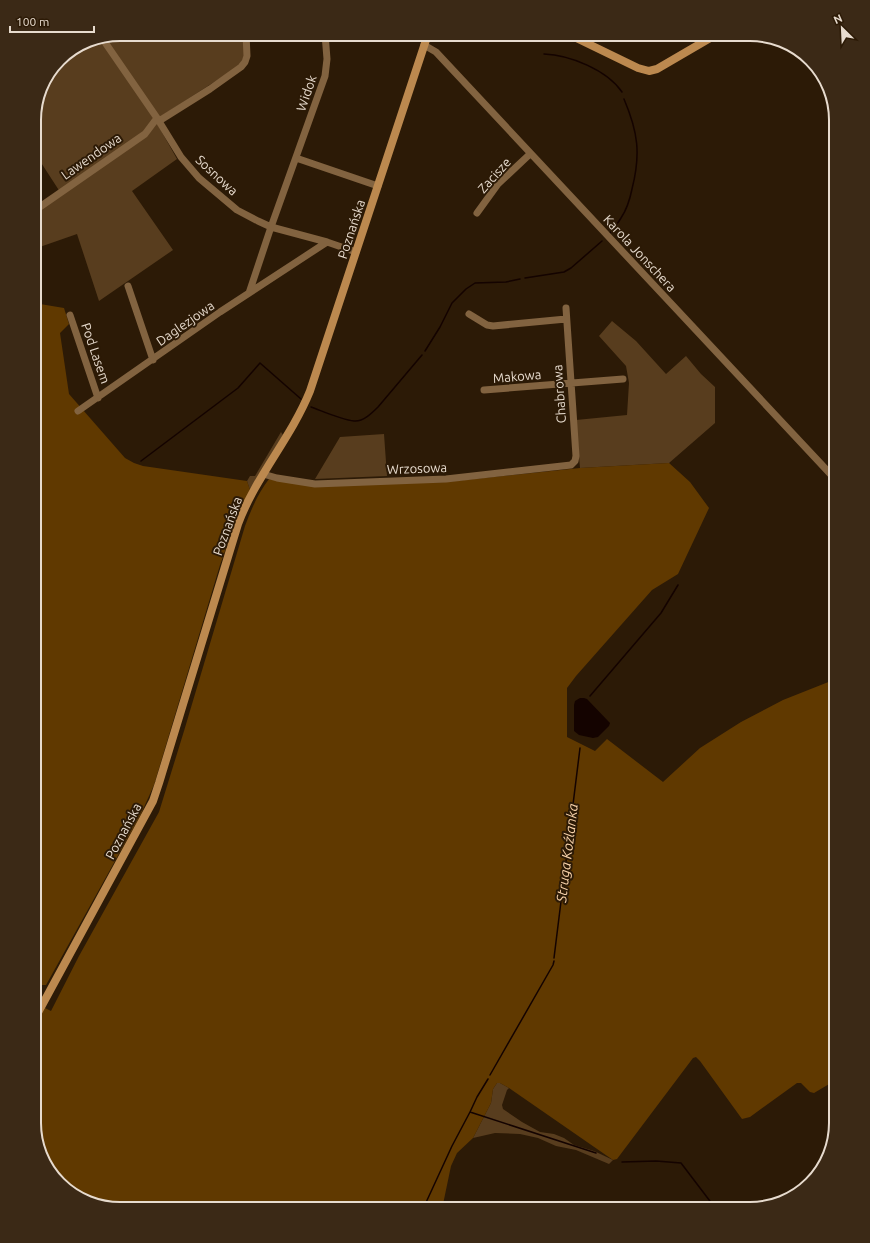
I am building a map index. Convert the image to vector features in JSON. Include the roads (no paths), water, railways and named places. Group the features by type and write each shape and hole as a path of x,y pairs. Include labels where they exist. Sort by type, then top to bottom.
{"street":[{"name":"Lawendowa","path":"41,206 145,134 158,119 210,89 241,67 247,56 246,41"},
{"name":"Widok","path":"271,227 325,76 327,59 325,41"},
{"name":"Poznańska","path":"41,1007 152,801 159,783 238,524 245,506 308,395 425,41"},
{"path":"582,41 638,68 649,71 662,67 705,41"},
{"name":"Sosnowa","path":"105,43 158,119 181,157 199,178 238,210 258,221 271,227 327,242 356,252"},
{"name":"Karola Jonschera","path":"424,45 436,52 829,472"},
{"name":"Zacisze","path":"477,213 498,184 530,154"},
{"path":"296,158 378,186"},
{"path":"249,293 271,227"},
{"name":"Daglezjowa","path":"78,412 249,293 327,242"},
{"path":"128,286 153,360"},
{"name":"Chabrowa","path":"566,308 576,456 575,461 571,465"},
{"path":"469,314 487,325 493,326 566,319"},
{"name":"Pod Lasem","path":"70,316 98,398"},
{"name":"Makowa","path":"484,390 623,379"},
{"name":"Wrzosowa","path":"263,474 276,478 315,484 446,479 571,465"}],"waterway":[{"path":"544,54 565,57 587,65 607,77 622,92"},
{"path":"610,233 627,208 637,165 637,143 629,111 624,99"},
{"path":"525,278 564,272 571,268 602,241"},
{"path":"425,351 440,327 452,303 466,289 475,283 506,282 520,279"},
{"path":"311,407 349,420 357,421 364,419 378,407 422,355"},
{"path":"141,461 238,388 260,363 301,399"},
{"path":"590,696 661,613 678,585"},
{"name":"Struga Koźlanka","path":"554,958 580,748"},
{"name":"Struga Koźlanka","path":"490,1075 554,961"},
{"name":"Struga Koźlanka","path":"426,1202 452,1146 488,1079"},
{"path":"470,1112 596,1153"},
{"path":"622,1162 656,1161 681,1163 711,1202"}]}
